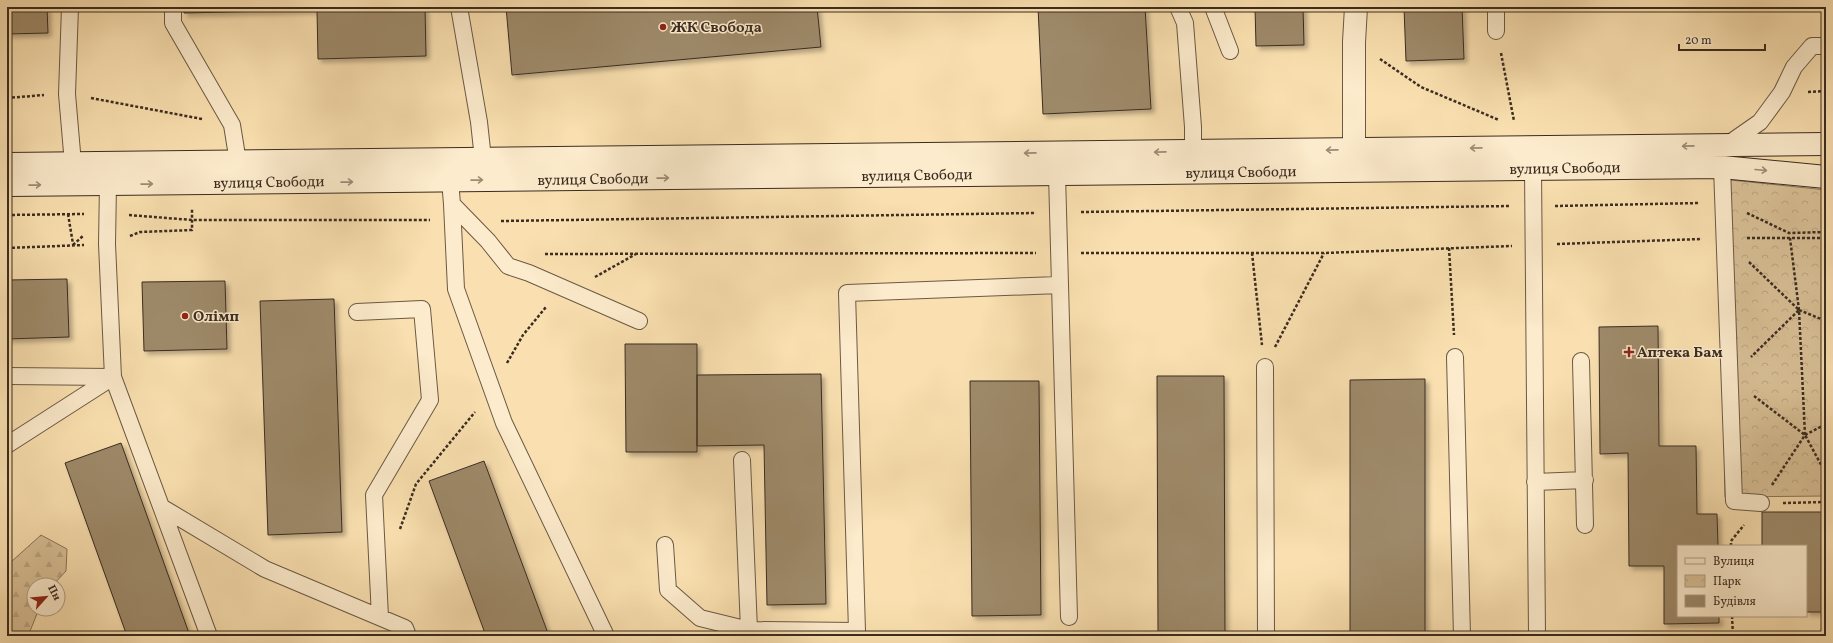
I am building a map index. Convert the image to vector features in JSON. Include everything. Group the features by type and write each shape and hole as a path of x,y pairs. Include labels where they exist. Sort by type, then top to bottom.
{"main road":[{"path":"1354,150 1354,42 1356,7"},
{"name":"вулиця Свободи","path":"7,185 68,174 238,162 1826,144"},
{"path":"1533,169 1538,158 1627,157 1636,146"},
{"name":"вулиця Свободи","path":"7,164 68,174 108,184 1722,167 1826,177"}],"lane":[{"path":"68,174 67,94 70,7"},
{"path":"173,7 173,23 232,125 238,162"},
{"path":"460,7 483,159"},
{"path":"1178,7 1185,23 1193,127 1193,151"},
{"path":"1213,7 1230,51"},
{"path":"1496,7 1496,31"},
{"path":"1727,145 1760,122 1782,92 1794,67 1812,46 1826,46"},
{"path":"1722,167 1734,501 1761,503"},
{"path":"1533,169 1537,636"},
{"path":"1057,174 1069,617"},
{"path":"450,180 456,288 504,423 606,636"},
{"path":"108,184 107,244 113,376 209,636"},
{"path":"452,204 508,266 529,272 639,321"},
{"path":"665,546 668,590 700,618 749,630 857,631 847,293 1059,286"},
{"path":"357,312 422,309 430,400 374,495 380,617"},
{"path":"1455,357 1462,636"},
{"path":"1582,361 1585,525"},
{"path":"1265,367 1266,636"},
{"path":"7,376 113,376"},
{"path":"7,445 113,376"},
{"path":"742,460 749,630"},
{"path":"1535,482 1585,480"},
{"path":"163,508 265,569 405,628 408,636"}],"path":[{"path":"1496,31 1515,127"},
{"path":"1354,42 1421,87 1501,121"},
{"path":"7,98 67,94 232,125"},
{"path":"469,222 1723,202 1789,232 1826,232"},
{"path":"7,248 107,244 140,232 192,230 192,203"},
{"path":"68,214 73,245"},
{"path":"7,215 108,214 192,220 452,220"},
{"path":"1724,238 1826,238"},
{"path":"1724,238 1799,310 1826,321"},
{"path":"1790,238 1799,310 1805,435"},
{"path":"1449,248 1455,357"},
{"path":"498,254 1058,253"},
{"path":"1090,253 1324,253 1265,367"},
{"path":"1252,253 1265,367"},
{"path":"399,533 416,484 492,392 522,335 545,307 570,291 637,254"},
{"path":"1799,310 1730,378 1805,435 1826,474"},
{"path":"1761,503 1805,435 1826,424"},
{"path":"1761,503 1826,502"},
{"path":"1732,617 1732,636"}],"green space":[{"path":"1721,179 1826,190 1826,496 1725,497"},
{"path":"41,535 67,549 66,571 60,577 26,577 26,617 36,617 28,636 7,636 7,560 12,561"}],"building":[{"path":"7,7 47,7 48,33 7,34"},
{"path":"184,7 425,7 426,56 318,59 317,10 184,13"},
{"name":"ЖК Свобода","path":"506,7 817,7 821,47 512,75"},
{"path":"1038,7 1145,7 1151,109 1043,114"},
{"path":"1255,7 1303,7 1304,45 1256,46"},
{"path":"1404,7 1462,7 1464,59 1406,61"},
{"path":"67,279 69,337 7,339 7,280"},
{"name":"Олімп","path":"225,281 227,349 144,351 142,282"},
{"path":"334,299 342,532 268,535 260,301"},
{"path":"1658,326 1659,446 1696,446 1697,514 1717,514 1718,545 1677,545 1677,617 1719,617 1719,623 1664,624 1664,566 1629,566 1628,453 1600,454 1599,327"},
{"path":"625,344 697,344 697,452 626,452"},
{"path":"821,374 826,604 767,605 764,445 697,446 697,375"},
{"path":"1157,376 1224,376 1225,636 1158,636"},
{"path":"1425,379 1425,636 1350,636 1350,380"},
{"path":"970,381 1039,381 1041,615 972,616"},
{"path":"121,443 190,636 127,636 65,463"},
{"path":"484,461 549,636 486,636 429,481"},
{"path":"1762,512 1826,512 1826,612 1807,612 1807,545 1762,545"}],"place":[{"name":"ЖК Свобода","path":"663,27"},
{"name":"Олімп","path":"185,316"},
{"name":"Аптека Бам","path":"1629,352"}]}
